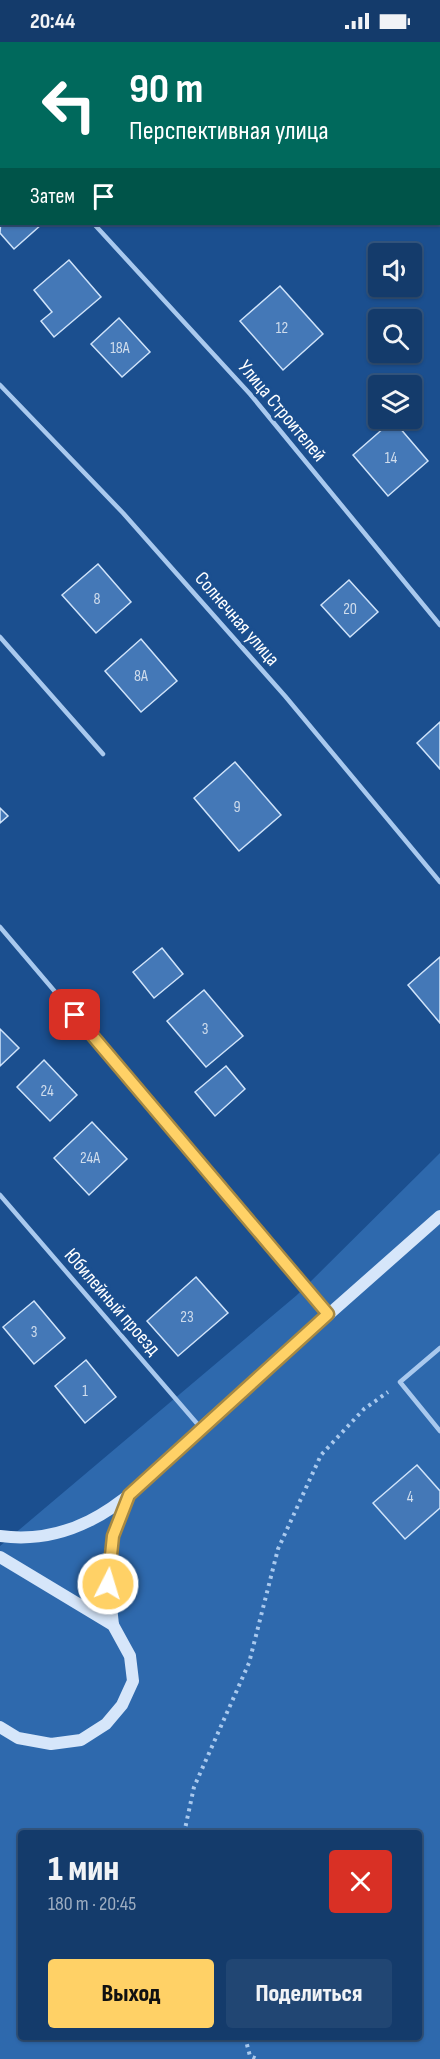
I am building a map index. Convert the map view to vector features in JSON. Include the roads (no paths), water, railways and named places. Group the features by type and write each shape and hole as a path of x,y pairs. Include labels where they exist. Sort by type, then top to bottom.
{"main road":[{"path":"0,1536 21,1539 62,1532 90,1521 129,1495 328,1314 440,1216"},
{"path":"0,1727 18,1738 51,1744 81,1740 106,1725 122,1705 133,1681 130,1656 113,1624 108,1584 113,1536 129,1495"},
{"path":"0,1557 113,1624"}],"lane":[{"name":"Улица Строителей","path":"95,225 250,393 440,625"},
{"name":"Солнечная улица","path":"0,385 146,539 285,696 440,882"},
{"path":"0,637 103,754"},
{"path":"0,927 328,1314"},
{"name":"Юбилейный проезд","path":"0,1195 201,1428"},
{"path":"440,1347 400,1382 440,1431"}]}
